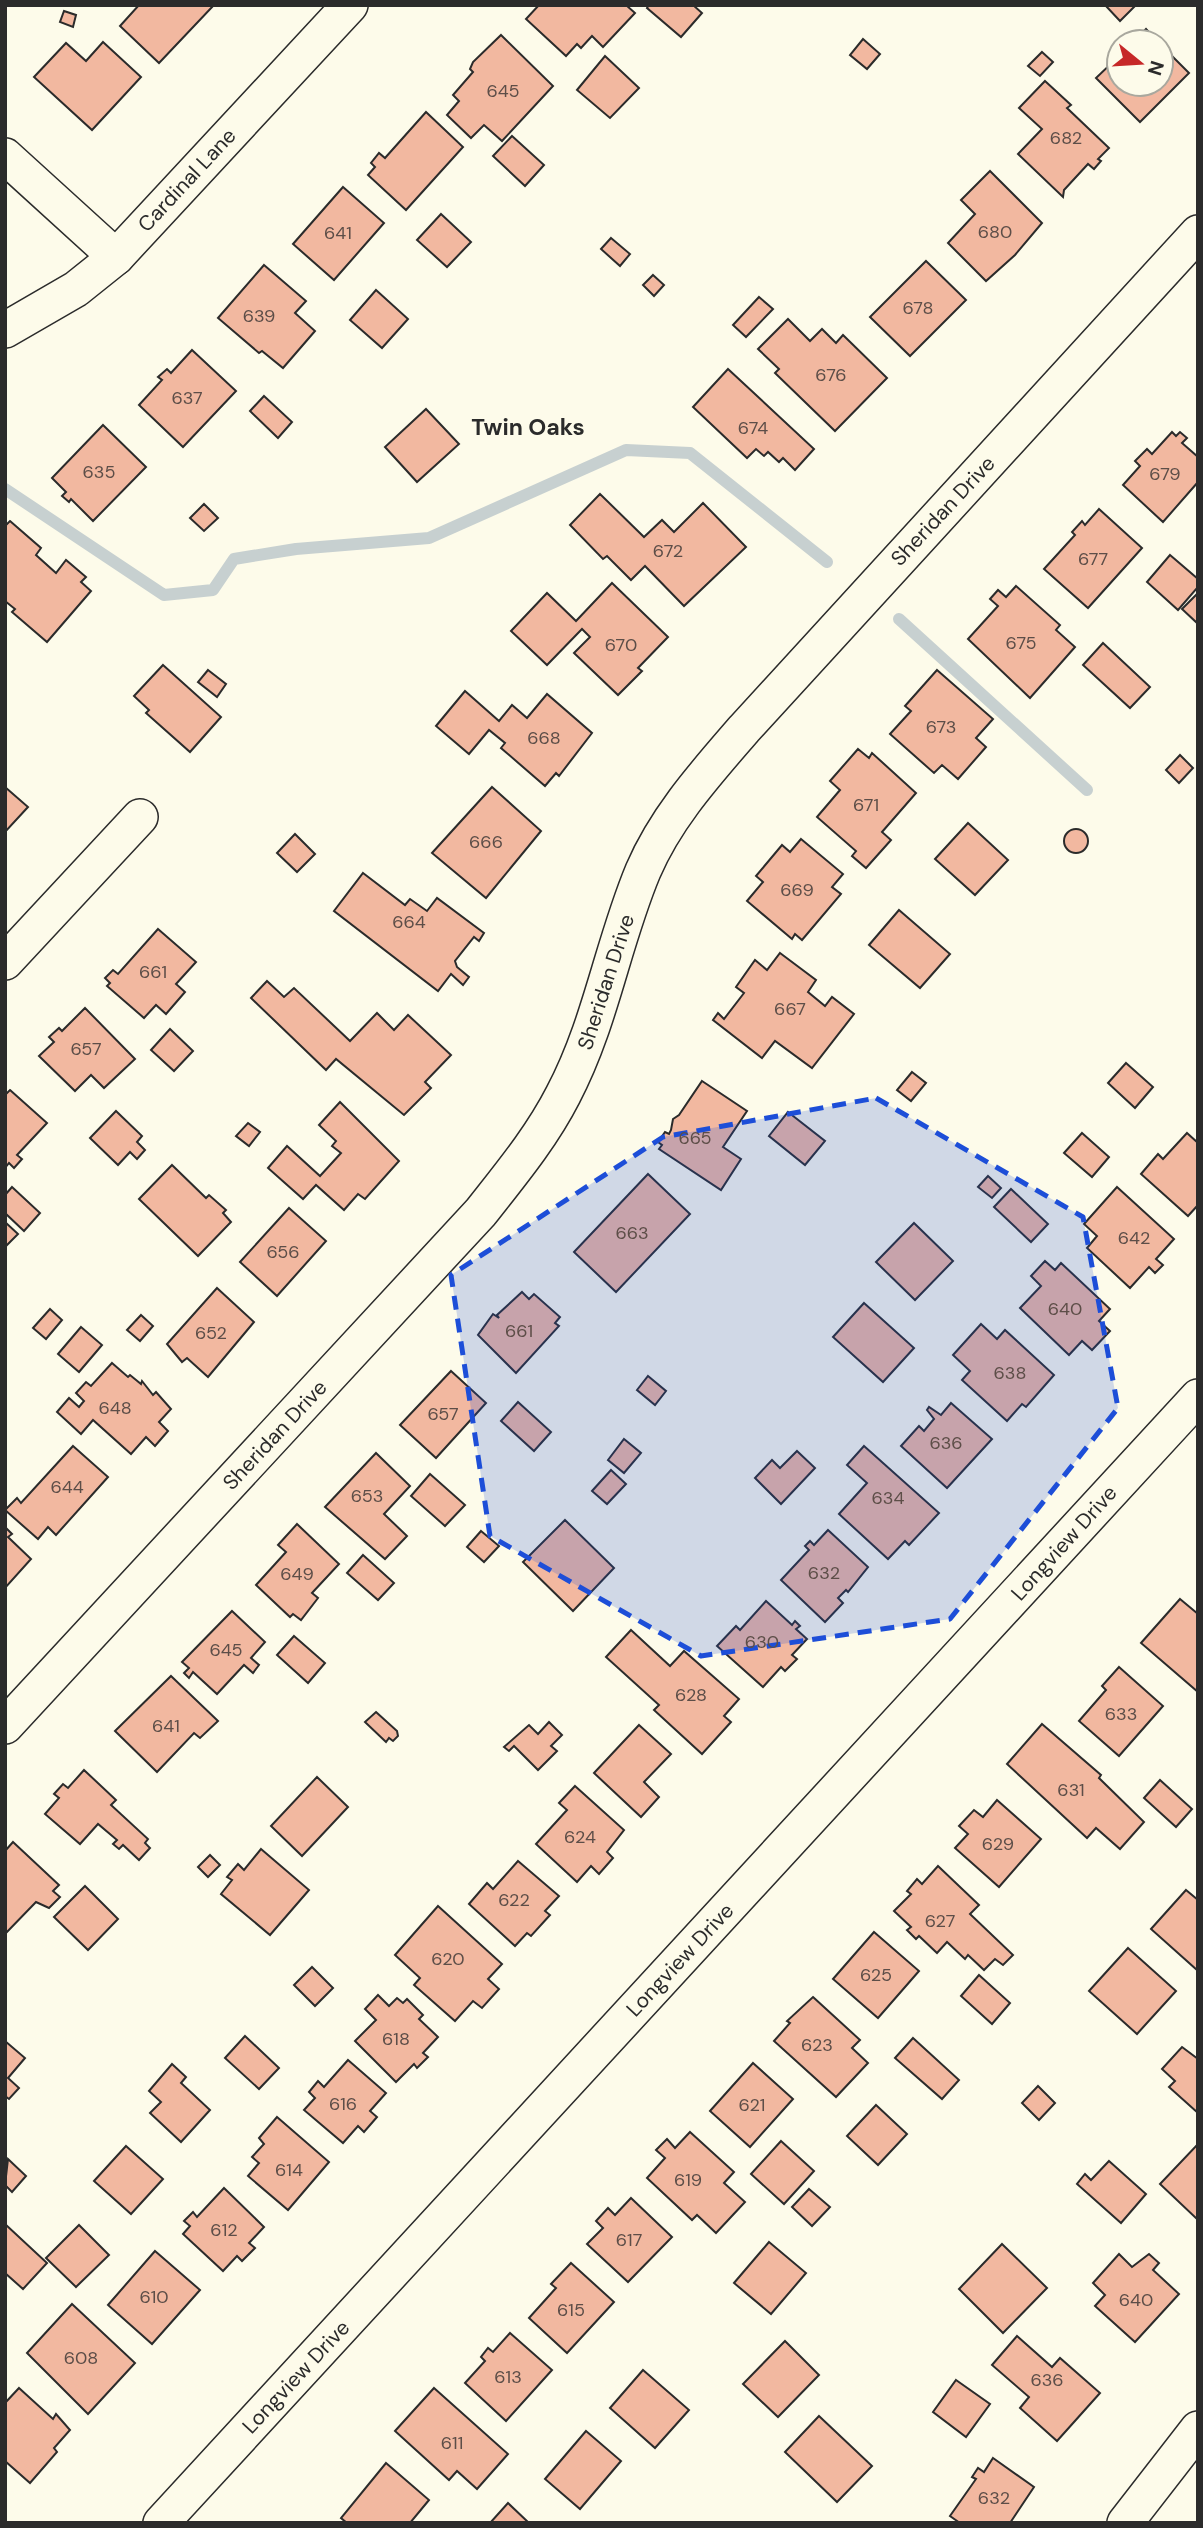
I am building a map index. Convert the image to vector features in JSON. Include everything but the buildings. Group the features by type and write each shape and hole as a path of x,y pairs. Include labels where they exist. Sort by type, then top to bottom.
{"street":[{"name":"Cardinal Lane","path":"5,330 76,289 116,257 349,5"},
{"path":"5,156 116,257"},
{"name":"Sheridan Drive","path":"5,1726 481,1212 541,1135 563,1095 607,989 644,870 692,789 1198,233"},
{"path":"5,962 140,817"},
{"name":"Longview Drive","path":"161,2523 1198,1397"},
{"path":"1125,2523 1198,2429"}],"highlighted area":[{"path":"876,1098 1083,1217 1118,1408 950,1619 701,1656 490,1536 451,1275 663,1137"}],"waterway":[{"path":"5,489 164,595 213,590 234,559 296,549 429,538 626,450 690,453 827,562"},
{"path":"899,619 1087,790"}],"district":[{"name":"Twin Oaks","path":"528,427"}]}
